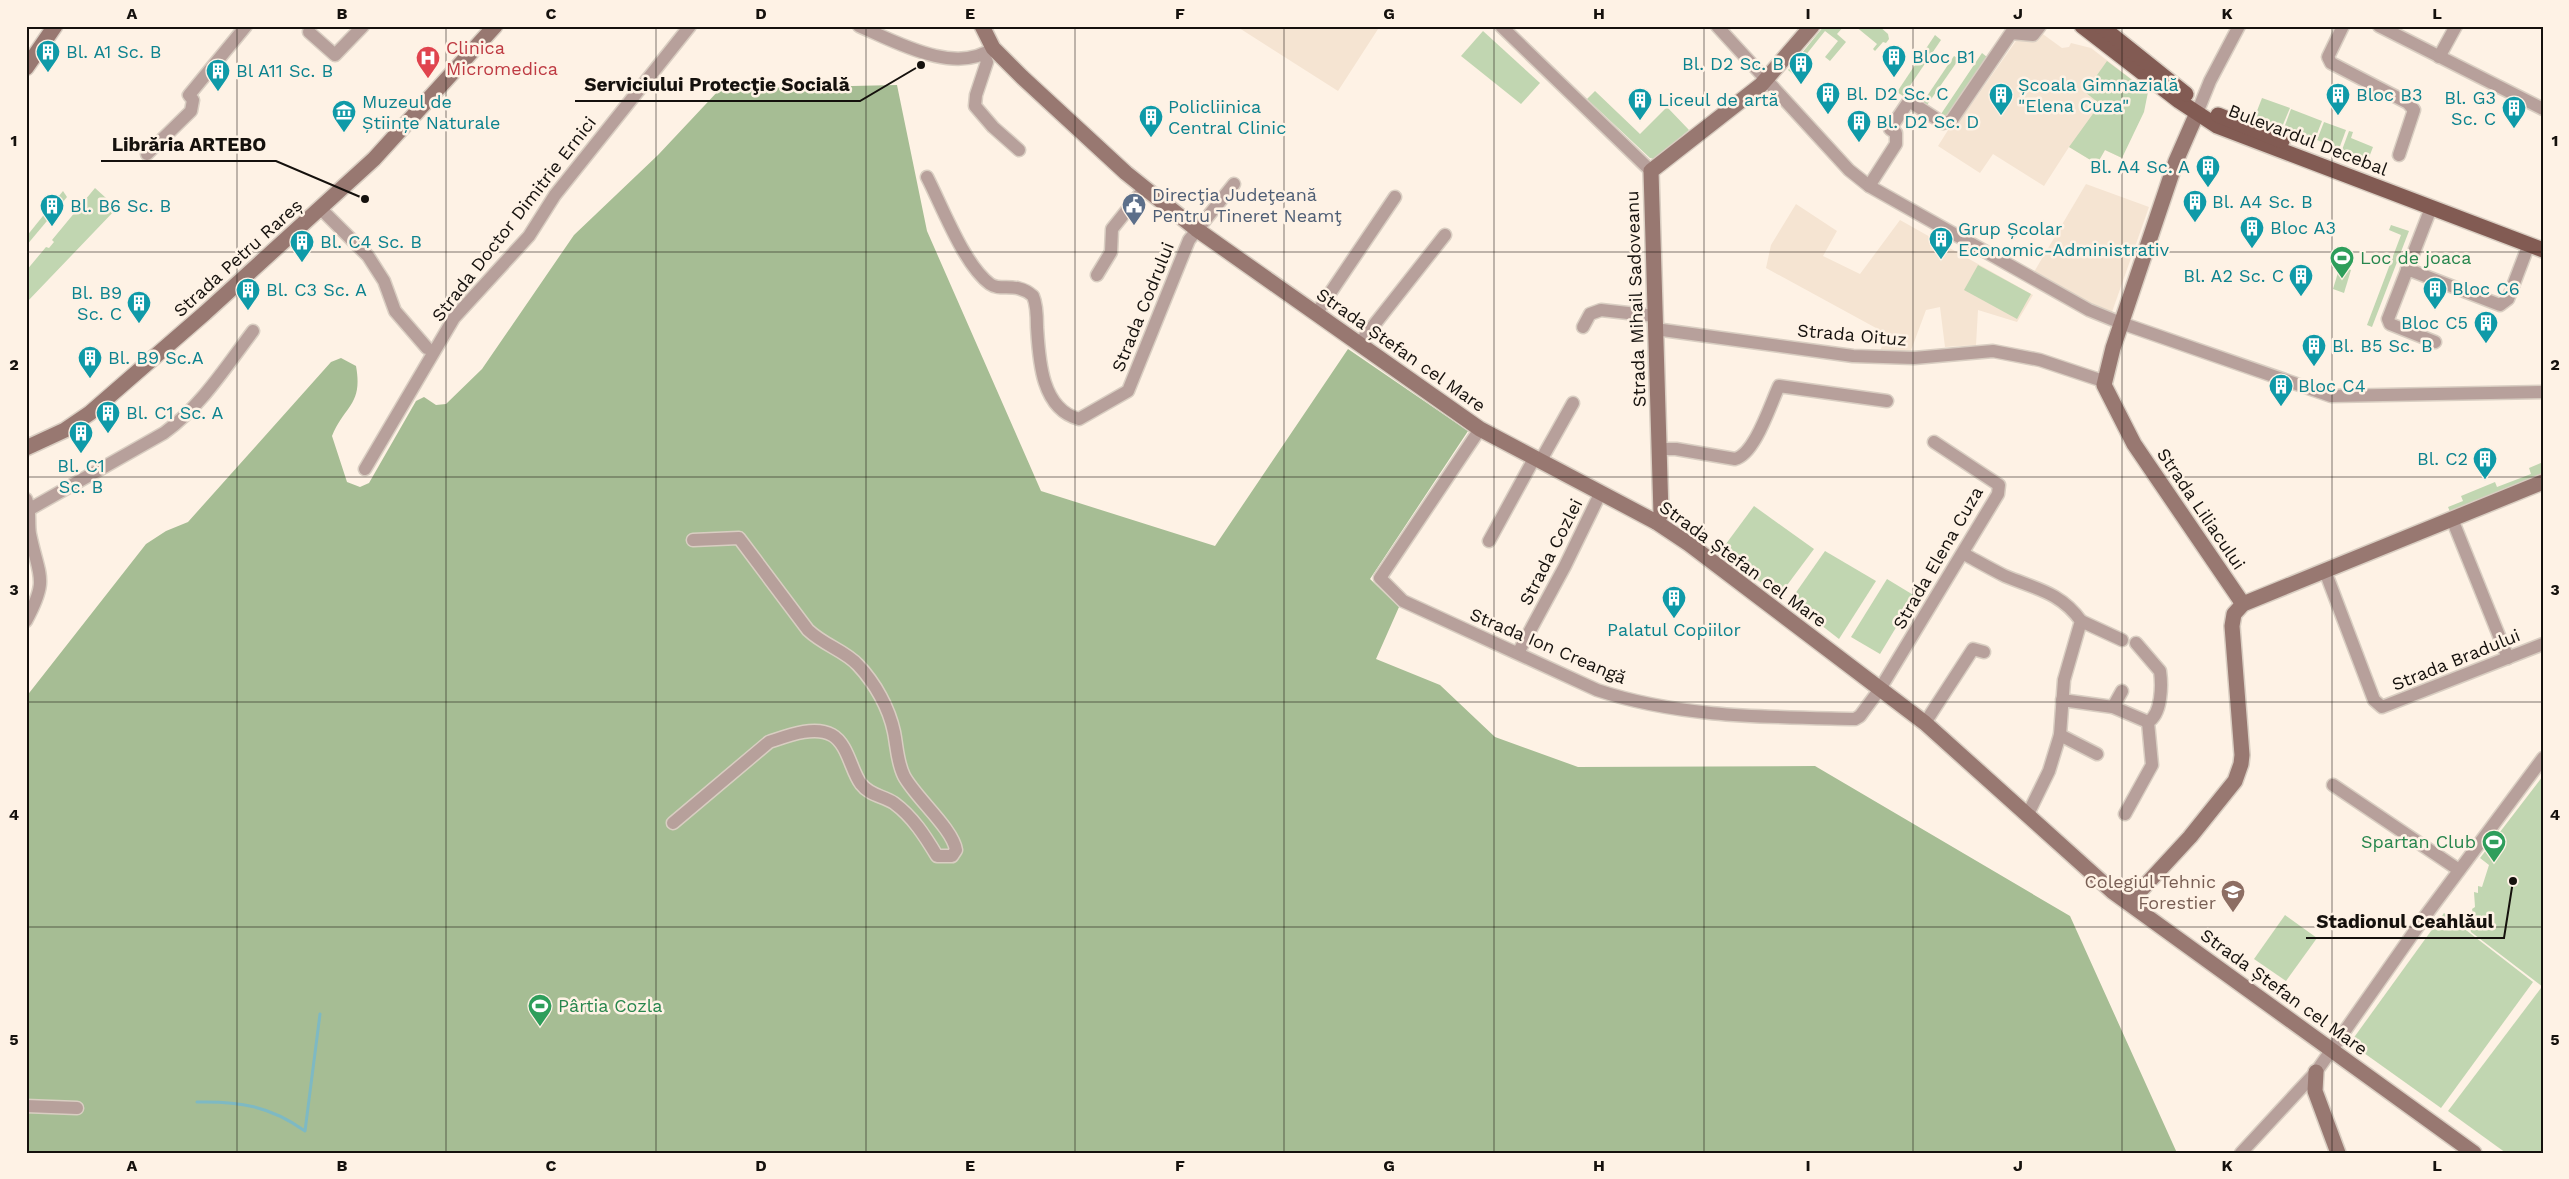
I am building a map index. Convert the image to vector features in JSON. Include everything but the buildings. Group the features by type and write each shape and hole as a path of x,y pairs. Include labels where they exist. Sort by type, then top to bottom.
{"main road":[{"name":"Bulevardul Decebal","path":"2082,26 2234,134 2432,208 2538,245"},
{"name":"Bulevardul Decebal","path":"2101,26 2199,108 2538,245"}],"street":[{"path":"26,68 55,26"},
{"path":"147,154 191,111 193,100 189,95 246,26"},
{"path":"309,32 336,55 363,26"},
{"name":"Strada Petru Rareș","path":"26,448 65,430 90,413 321,209 374,160 495,26"},
{"name":"Strada Doctor Dimitrie Ernici","path":"365,470 454,318 529,236 556,195 690,26"},
{"path":"859,26 930,55 958,59 989,48"},
{"name":"Strada Ștefan cel Mare","path":"982,26 989,48 1144,189 1196,229 1480,429 1656,522 1689,544 1925,723 2113,892 2474,1153"},
{"path":"989,26 987,62 976,95 976,106 993,127 1019,150"},
{"path":"1501,26 1651,171"},
{"path":"1717,26 1849,170 1869,186 2089,310 2121,323 2331,396 2543,392"},
{"name":"Strada Mihail Sadoveanu","path":"1656,522 1661,514 1651,171 1766,81 1812,26"},
{"path":"1869,186 1896,144 1896,133 1890,129 1909,101 1943,123 1951,121 2011,33 2033,35 2040,26"},
{"path":"2103,381 2176,161 2199,108 2240,26"},
{"path":"2343,26 2328,57 2331,63 2408,103 2414,110 2399,155"},
{"path":"2379,26 2543,109"},
{"path":"2439,57 2456,26"},
{"name":"Strada Codrului","path":"927,177 964,250 980,274 991,285 1025,289 1033,296 1042,377 1060,408 1070,417 1079,419 1128,390 1196,229"},
{"path":"1196,229 1234,184"},
{"path":"1097,275 1112,252 1112,229 1144,189"},
{"path":"1316,314 1396,197"},
{"path":"2432,208 2388,319 2390,324 2435,342"},
{"path":"321,209 375,265 392,298 395,311 427,348"},
{"path":"1359,344 1445,235"},
{"path":"2407,269 2500,305 2508,299 2538,245"},
{"name":"Strada Oituz","path":"1583,327 1590,314 1601,310 1655,323 1853,356 1914,358 1994,351 2040,360 2103,381"},
{"path":"26,621 40,589 38,561 29,526 28,504 164,433 182,420 205,397 253,331"},
{"name":"Strada Liliacului","path":"2103,381 2106,392 2134,444 2243,604"},
{"path":"1659,449 1676,449 1735,459 1741,457 1756,436 1779,386 1887,401"},
{"path":"1489,541 1538,458 1573,404"},
{"name":"Strada Ion Creangă","path":"1480,429 1380,578 1403,601 1597,690 1618,697 1681,710 1743,716 1855,718 1860,716 1880,689"},
{"name":"Strada Elena Cuza","path":"1880,689 1964,554 1998,494 1999,485 1934,442"},
{"path":"2129,903 2190,837 2235,781 2239,772 2242,755 2232,626 2234,614 2243,604 2543,482"},
{"name":"Strada Cozlei","path":"1518,653 1565,566 1601,492"},
{"path":"2452,519 2508,658"},
{"path":"673,823 769,742 787,736 818,731 833,736 846,752 860,784 868,791 892,802 907,814 920,829 937,856 952,856 956,850 951,836 924,801 913,791 903,774 896,753 894,732 887,706 858,665 846,655 819,640 808,630 739,538 693,540"},
{"path":"1964,554 2006,576 2061,599 2071,607 2081,621 2122,640"},
{"name":"Strada Bradului","path":"2325,571 2377,705 2389,706 2543,644"},
{"path":"2028,814 2049,771 2060,735 2064,680 2081,621"},
{"path":"2125,814 2152,765 2148,722 2156,713 2160,675 2158,668 2136,642"},
{"path":"1925,723 1973,649 1984,652"},
{"path":"2113,706 2122,691"},
{"path":"2062,700 2113,706 2148,722"},
{"path":"2060,735 2097,754"},
{"path":"2241,1153 2316,1072 2459,870 2543,758"},
{"path":"2333,784 2459,870"},
{"path":"2316,1072 2315,1091 2338,1153"},
{"path":"26,1106 77,1108"}],"shaded area":[{"path":"1236,26 1255,26 1259,29 1261,26 1380,26 1338,91"},
{"path":"2040,32 2062,48 2069,47 2071,43 2091,48 2148,92 2122,158 2105,150 2097,164 2069,147 2044,186 1993,154 1980,173 1938,146 1950,127 1954,129 2018,38"},
{"path":"2086,184 2149,207 2112,312 2108,315 2034,272"},
{"path":"1796,204 1837,231 1823,256 1860,274 1900,220 2033,295 2017,322 1978,310 1976,345 1945,347 1940,307 1926,310 1910,353 1880,351 1887,334 1766,268 1771,245"}],"green space":[{"path":"1824,26 1844,26 1837,34 1846,42 1830,61 1825,57 1838,41 1825,31 1801,61 1805,64 1795,76 1788,70"},
{"path":"1855,26 1879,26 1888,34 1889,39 1886,43 1883,42 1875,51 1873,49 1877,44"},
{"path":"1483,31 1540,83 1521,104 1461,56"},
{"path":"1935,35 1941,40 1903,96 1897,92"},
{"path":"1996,43 2002,46 1951,121 1941,114 1982,53 1987,57"},
{"path":"1954,56 1959,59 1927,105 1923,102"},
{"path":"2107,61 2148,92 2144,112 2122,158 2105,150 2097,164 2069,147 2100,104 2085,92"},
{"path":"897,85 927,231 1041,491 1215,546 1348,349 1468,431 1370,579 1399,607 1376,659 1440,685 1495,737 1578,767 1815,766 2070,916 2177,1153 26,1153 26,697 146,544 166,531 188,522 331,362 341,358 356,366 357,389 352,404 332,436 347,482 360,487 369,483 416,401 424,397 436,405 446,404 482,369 574,235 658,155 720,89"},
{"path":"1595,91 1640,134 1667,107 1689,130 1654,159 1650,158 1587,99"},
{"path":"2262,98 2290,108 2282,127 2255,116"},
{"path":"2291,109 2322,121 2315,139 2284,128"},
{"path":"2324,122 2346,130 2339,149 2317,140"},
{"path":"2349,131 2353,132 2351,138 2373,147 2368,160 2342,150"},
{"path":"95,188 117,208 26,303 26,271 46,247 49,248 54,242 52,240"},
{"path":"63,191 67,197 26,246 26,237"},
{"path":"2391,225 2409,231 2372,327 2367,325 2401,235 2389,230"},
{"path":"1978,265 2031,294 2017,319 1964,290"},
{"name":"Loc de joaca","path":"2340,266 2351,270 2344,293 2333,289"},
{"path":"2543,462 2543,477 2451,514 2448,507 2463,501 2461,496 2495,482 2497,487 2531,474 2529,468"},
{"path":"1754,506 1814,549 1779,596 1720,552"},
{"path":"1825,551 1876,581 1839,639 1790,601"},
{"path":"1887,579 1915,596 1880,654 1851,637"},
{"path":"2543,776 2543,987 2471,932 2469,924 2474,919 2472,909 2475,907 2474,892 2478,893 2478,886 2482,887 2489,865 2480,858"},
{"path":"2444,913 2533,982 2441,1108 2350,1043"},
{"path":"2285,915 2317,938 2286,981 2254,959"},
{"path":"2541,988 2543,989 2543,1153 2506,1153 2448,1111"}],"waterway":[{"path":"197,1102 240,1104 254,1107 279,1116 305,1131 320,1014"}],"place":[{"name":"Serviciului Protecţie Socială","path":"921,65"},
{"name":"Bl. A1 Sc. B","path":"48,73"},
{"name":"Bloc B1","path":"1894,78"},
{"name":"Clinica Micromedica","path":"428,79"},
{"name":"Bl. D2 Sc. B","path":"1801,85"},
{"name":"Bl A11 Sc. B","path":"218,92"},
{"name":"Bl. D2 Sc. C","path":"1828,115"},
{"name":"Școala Gimnazială \"Elena Cuza\"","path":"2001,116"},
{"name":"Bloc B3","path":"2338,116"},
{"name":"Liceul de artă","path":"1640,121"},
{"name":"Bl. G3 Sc. C","path":"2514,129"},
{"name":"Muzeul de Științe Naturale","path":"344,133"},
{"name":"Policliinica Central Clinic","path":"1151,138"},
{"name":"Bl. D2 Sc. D","path":"1859,143"},
{"name":"Bl. A4 Sc. A","path":"2208,188"},
{"name":"Librăria ARTEBO","path":"365,199"},
{"name":"Bl. A4 Sc. B","path":"2195,223"},
{"name":"Direcţia Judeţeană Pentru Tineret Neamţ","path":"1134,226"},
{"name":"Bl. B6 Sc. B","path":"52,227"},
{"name":"Bloc A3","path":"2252,249"},
{"name":"Grup Școlar Economic-Administrativ","path":"1941,260"},
{"name":"Bl. C4 Sc. B","path":"302,263"},
{"name":"Loc de joaca","path":"2342,279"},
{"name":"Bl. A2 Sc. C","path":"2301,297"},
{"name":"Bloc C6","path":"2435,310"},
{"name":"Bl. C3 Sc. A","path":"248,311"},
{"name":"Bl. B9 Sc. C","path":"139,324"},
{"name":"Bloc C5","path":"2486,344"},
{"name":"Bl. B5 Sc. B","path":"2314,367"},
{"name":"Bl. B9 Sc.A","path":"90,379"},
{"name":"Bloc C4","path":"2281,407"},
{"name":"Bl. C1 Sc. A","path":"108,434"},
{"name":"Bl. C1 Sc. B","path":"81,454"},
{"name":"Bl. C2","path":"2485,480"},
{"name":"Palatul Copiilor","path":"1674,619"},
{"name":"Spartan Club","path":"2494,863"},
{"name":"Stadionul Ceahlăul","path":"2513,881"},
{"name":"Colegiul Tehnic Forestier","path":"2233,913"},
{"name":"Pârtia Cozla","path":"540,1027"}]}
